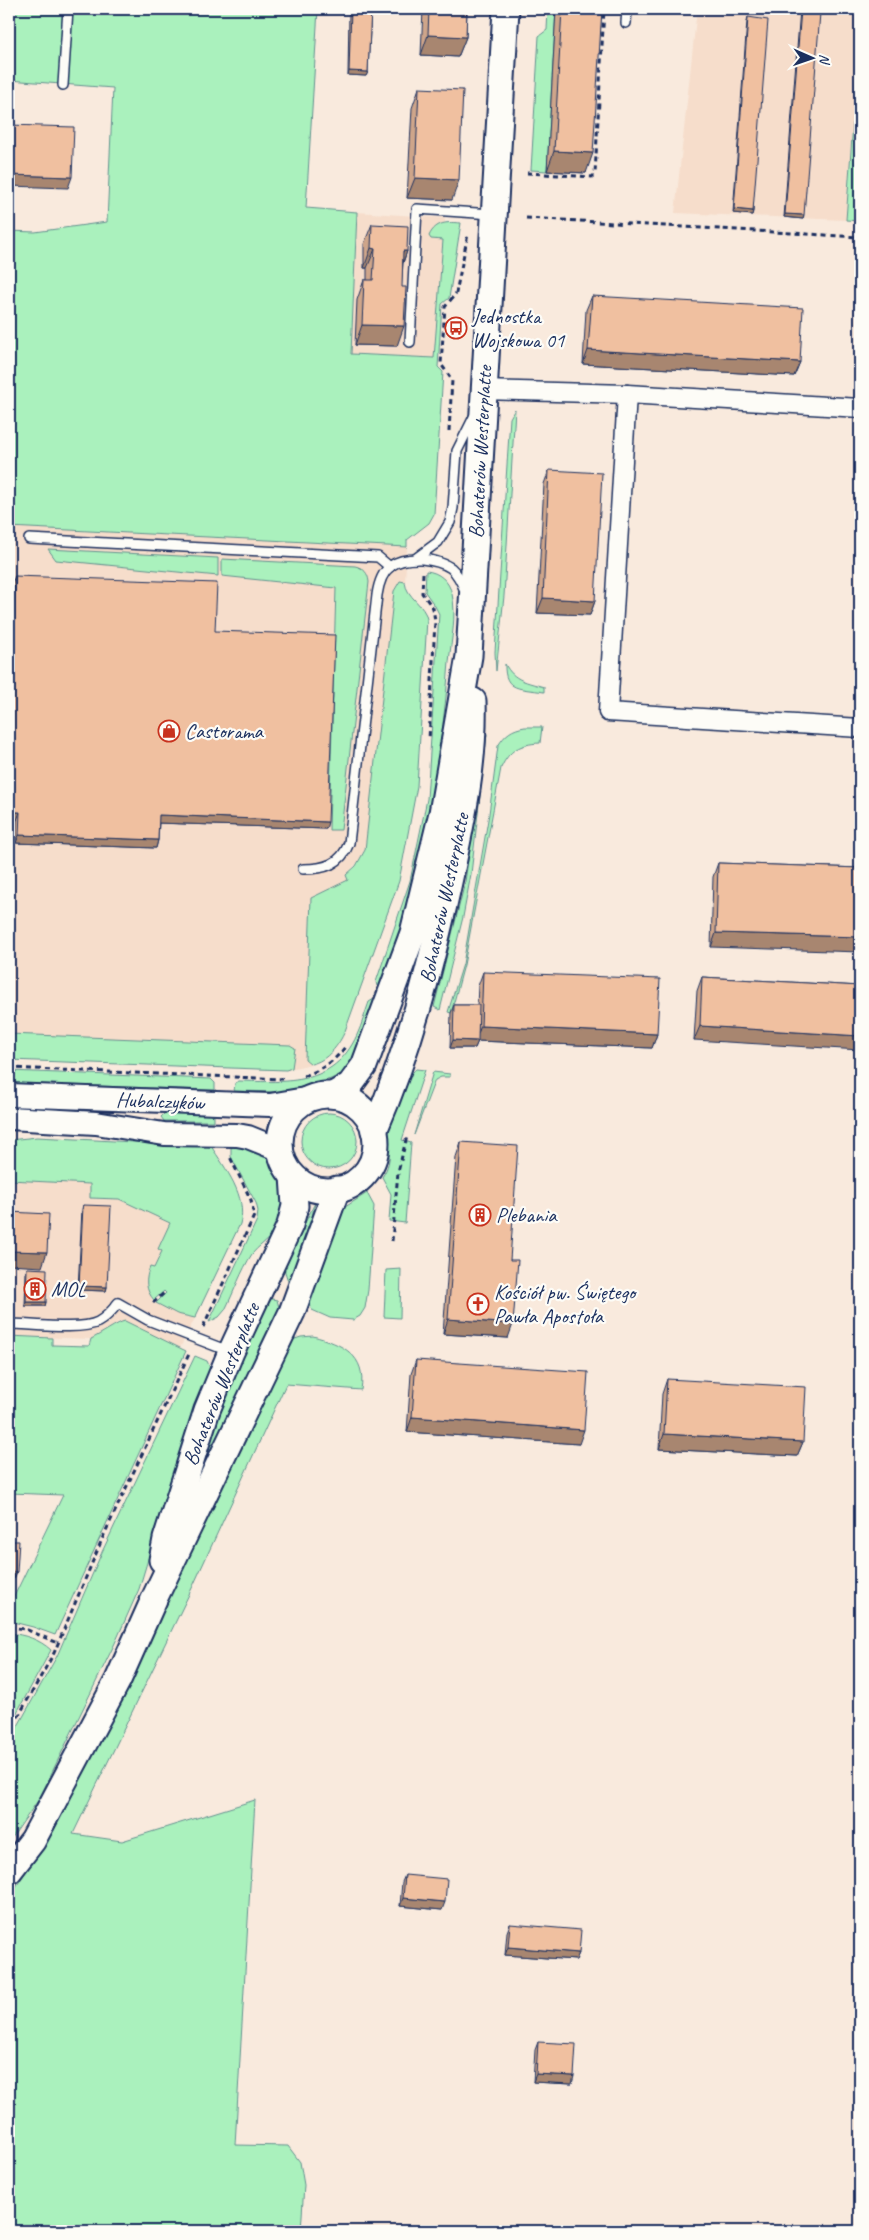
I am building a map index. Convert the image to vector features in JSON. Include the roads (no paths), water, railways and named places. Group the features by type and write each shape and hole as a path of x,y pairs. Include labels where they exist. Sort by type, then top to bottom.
{"main road":[{"name":"Bohaterów Westerplatte","path":"314,1090 350,1085 364,1066 413,933 442,813 469,656 506,9"},
{"name":"Bohaterów Westerplatte","path":"374,1131 393,1088 421,1000 433,956 461,824 468,784 474,710 469,656"},
{"path":"314,1090 344,1098 359,1107 370,1120 374,1131 375,1144 368,1168 360,1178 337,1190 313,1188 293,1176 285,1164 280,1150 283,1124 290,1113 314,1090"},
{"name":"Bohaterów Westerplatte","path":"155,1597 166,1539 196,1442 231,1352 290,1225 295,1206 293,1176"},
{"name":"Bohaterów Westerplatte","path":"9,1871 33,1840 118,1680 155,1597 292,1312 337,1190"}],"street":[{"path":"484,394 628,394 860,408"},
{"path":"628,394 608,712 860,728"},
{"name":"Hubalczyków","path":"9,1095 270,1105 314,1090"},
{"name":"Hubalczyków","path":"9,1118 96,1123 164,1134 237,1135 248,1137 280,1150"}],"lane":[{"path":"63,85 68,9"},
{"path":"626,22 627,9"},
{"path":"410,342 417,209 495,214"},
{"path":"415,559 438,542 450,522 453,508 457,451 484,394"},
{"path":"29,539 378,557 382,558 390,566"},
{"path":"303,869 326,867 336,862 344,854 349,843 377,594 381,578 390,566 398,561 415,559 439,562 452,569 461,580 472,605"},
{"path":"9,1129 34,1119"},
{"path":"9,1324 84,1326 97,1323 108,1316 118,1303 148,1320 231,1352"}],"place":[{"name":"Jednostka Wojskowa 01","path":"456,328"},
{"name":"Castorama","path":"169,731"},
{"name":"Plebania","path":"480,1215"},
{"name":"MOL","path":"35,1289"},
{"name":"Kościół pw. Świętego Pawła Apostoła","path":"478,1304"}]}
